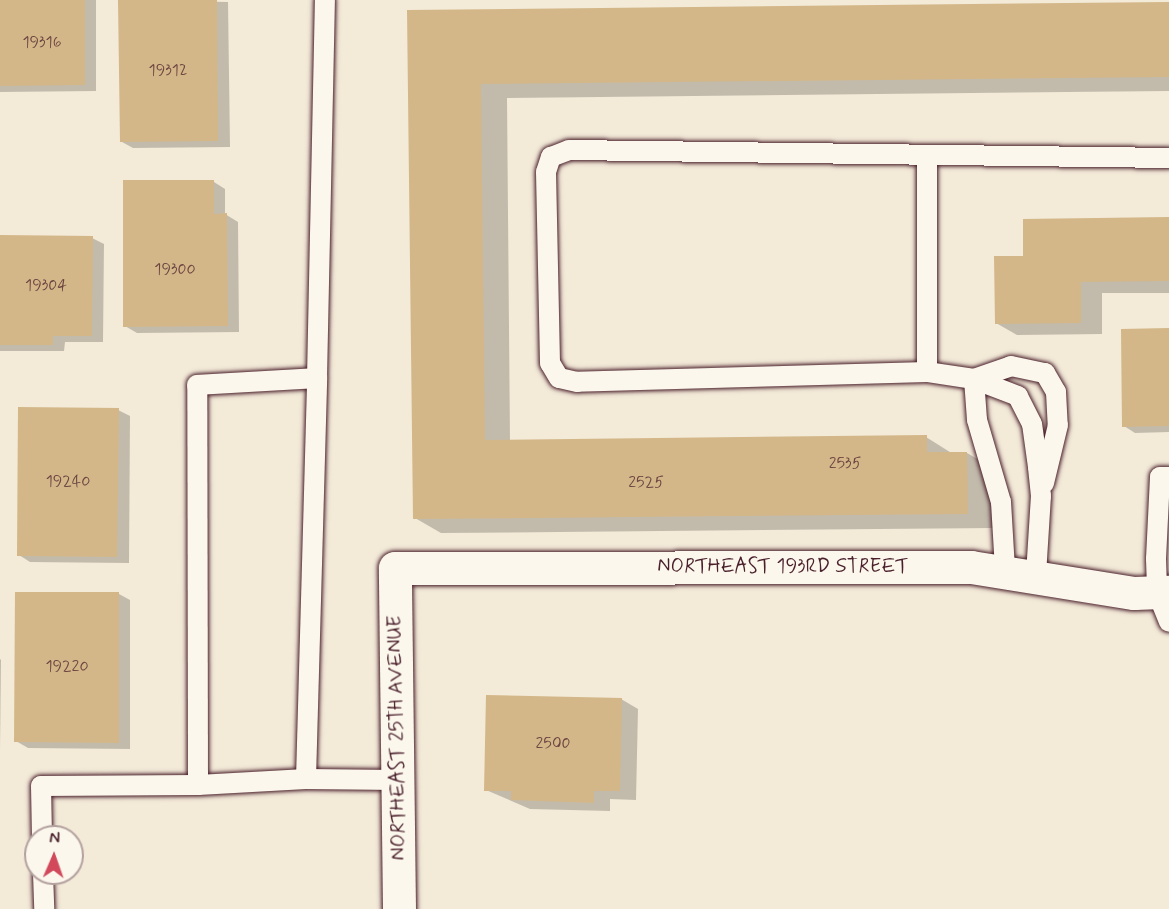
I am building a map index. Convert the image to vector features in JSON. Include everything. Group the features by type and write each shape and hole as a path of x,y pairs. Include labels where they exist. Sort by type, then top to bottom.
{"street":[{"name":"NORTHEAST 193RD STREET","path":"394,568 924,566 1021,573 1134,593 1163,592"},
{"name":"NORTHEAST 25TH AVENUE","path":"394,568 399,909"}],"lane":[{"path":"306,778 325,0"},
{"path":"1041,496 1032,424 1018,396 974,380 927,372 577,382 559,378 550,363 546,172 551,157 569,150 1169,158"},
{"path":"927,155 927,372"},
{"path":"974,380 1011,366 1045,373 1056,392 1058,425 1021,573"},
{"path":"198,785 197,385 317,378"},
{"path":"974,380 977,420 1021,573"},
{"path":"1169,477 1160,477 1163,592 1169,622"},
{"path":"42,825 41,786 198,785 306,778 397,780"},
{"path":"43,885 44,909"}],"building":[{"path":"0,0 85,0 85,85 0,86"},
{"path":"118,0 217,0 218,141 120,142"},
{"path":"1169,2 1169,77 481,84 485,440 927,435 927,452 967,452 968,514 413,519 407,10"},
{"path":"123,180 214,180 214,214 227,213 228,326 123,327"},
{"path":"1169,217 1169,281 1081,282 1081,323 995,324 994,256 1023,256 1023,219"},
{"path":"0,235 93,236 92,336 53,336 53,345 0,345"},
{"path":"1169,328 1169,426 1122,427 1121,329"},
{"path":"18,407 119,408 117,557 17,556"},
{"path":"15,592 119,592 119,743 14,742"},
{"path":"486,695 622,698 620,791 594,791 594,803 511,800 511,791 484,791"}]}
